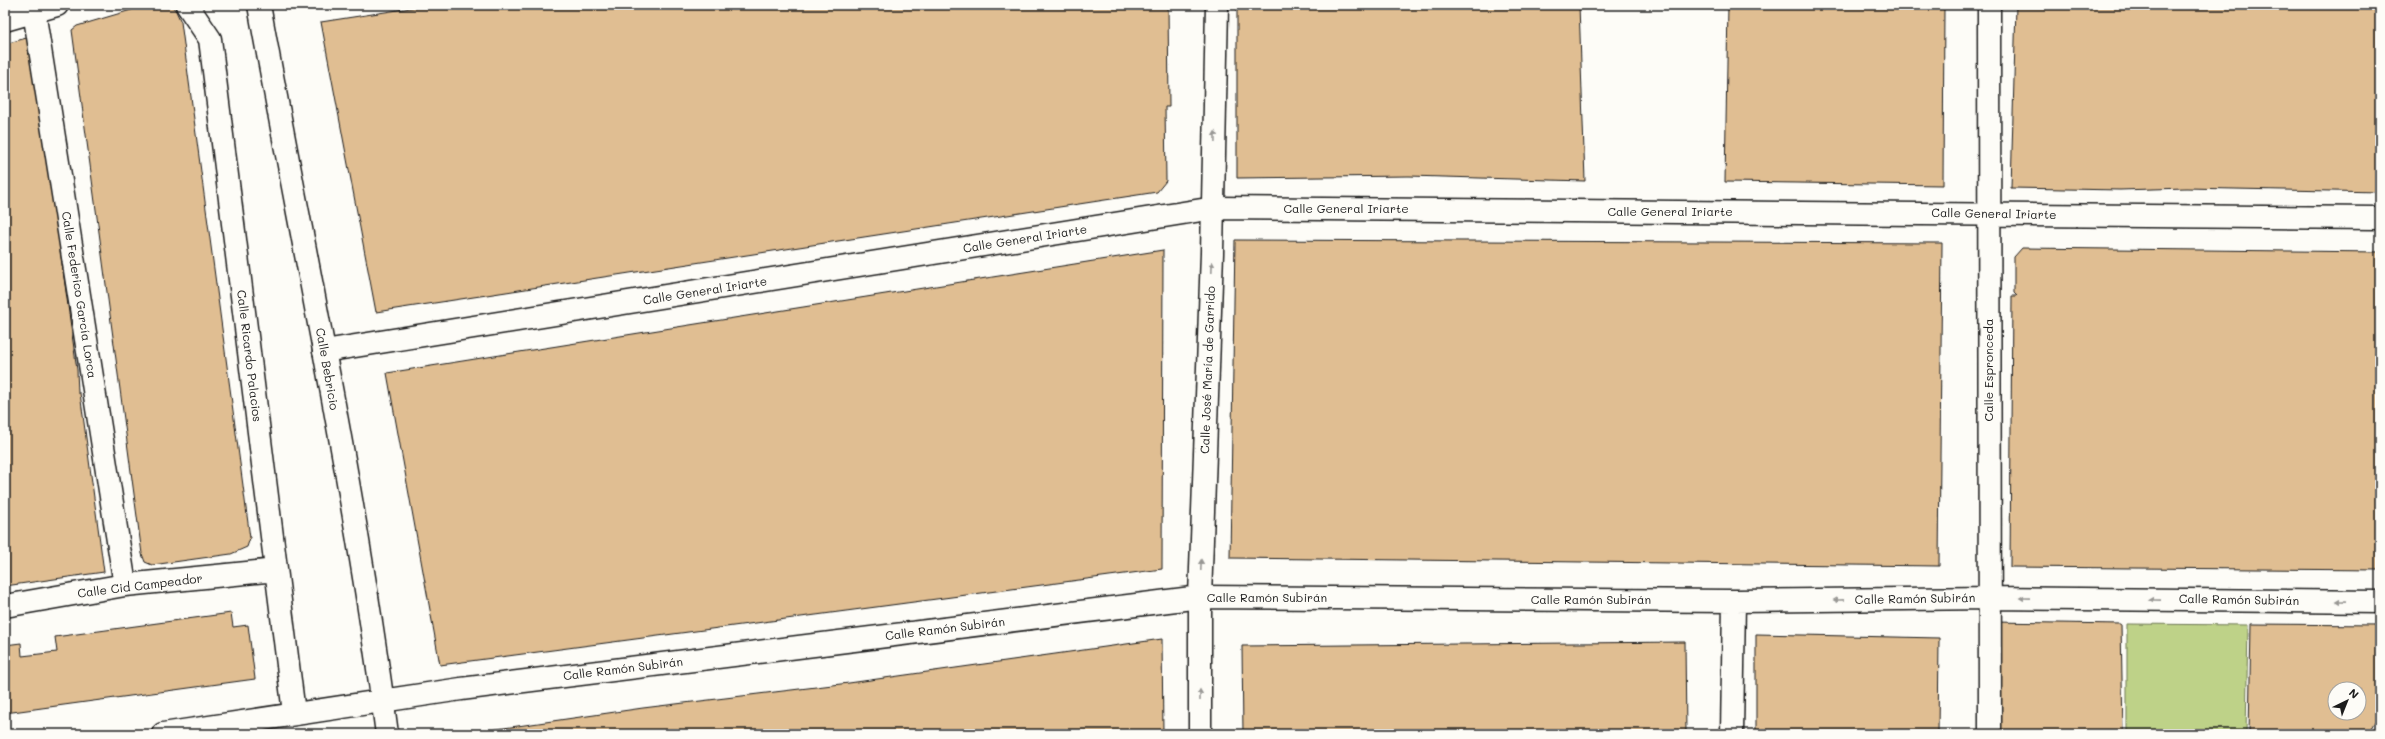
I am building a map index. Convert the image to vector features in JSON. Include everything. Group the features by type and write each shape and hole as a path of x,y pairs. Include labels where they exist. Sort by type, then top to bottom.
{"street":[{"path":"5,20 34,8 56,5"},
{"name":"Calle Ricardo Palacios","path":"187,5 210,39 294,713"},
{"name":"Calle Bebricio","path":"259,5 324,351 383,700 387,734"},
{"name":"Calle José María de Garrido","path":"1200,734 1200,597 1214,208 1217,5"},
{"name":"Calle Espronceda","path":"1989,5 1990,734"},
{"name":"Calle Federico García Lorca","path":"34,8 125,585"},
{"name":"Calle General Iriarte","path":"324,351 1214,208 2380,218"},
{"name":"Calle Cid Campeador","path":"5,606 125,585 276,570"},
{"name":"Calle Ramón Subirán","path":"163,734 383,700 1200,597 1734,601 1990,598 2380,602"},
{"path":"1732,734 1734,601"}],"green space":[{"path":"2127,624 2248,625 2246,734 2127,734"}],"building":[{"path":"148,5 171,5 176,11 181,22 250,538 247,547 231,554 152,565 145,562 142,554 72,30 77,26"},
{"path":"430,5 1168,5 1169,107 1165,107 1166,181 1157,192 376,312 321,22"},
{"path":"1237,5 1579,5 1585,181 1409,176 1237,178"},
{"path":"1728,5 1944,5 1943,185 1725,182"},
{"path":"2016,5 2380,5 2380,192 2186,188 2120,190 2011,188"},
{"path":"30,37 62,249 60,249 77,370 78,393 80,393 104,572 5,586 5,44"},
{"path":"1235,240 1942,243 1939,566 1230,558"},
{"path":"2022,248 2380,252 2380,570 2010,567 2012,296 2017,296 2014,293 2014,257"},
{"path":"1163,250 1162,569 440,665 387,373"},
{"path":"231,613 233,627 248,625 255,679 5,713 5,645 21,643 22,656 57,652 55,637"},
{"path":"1993,622 2121,624 2123,734 1996,734"},
{"path":"2251,624 2380,625 2380,714 2368,734 2249,734"},
{"path":"1756,634 1939,638 1938,734 1756,734"},
{"path":"1162,639 1163,734 462,734 643,708 849,683"},
{"path":"1685,642 1686,734 1243,734 1242,646"}]}
